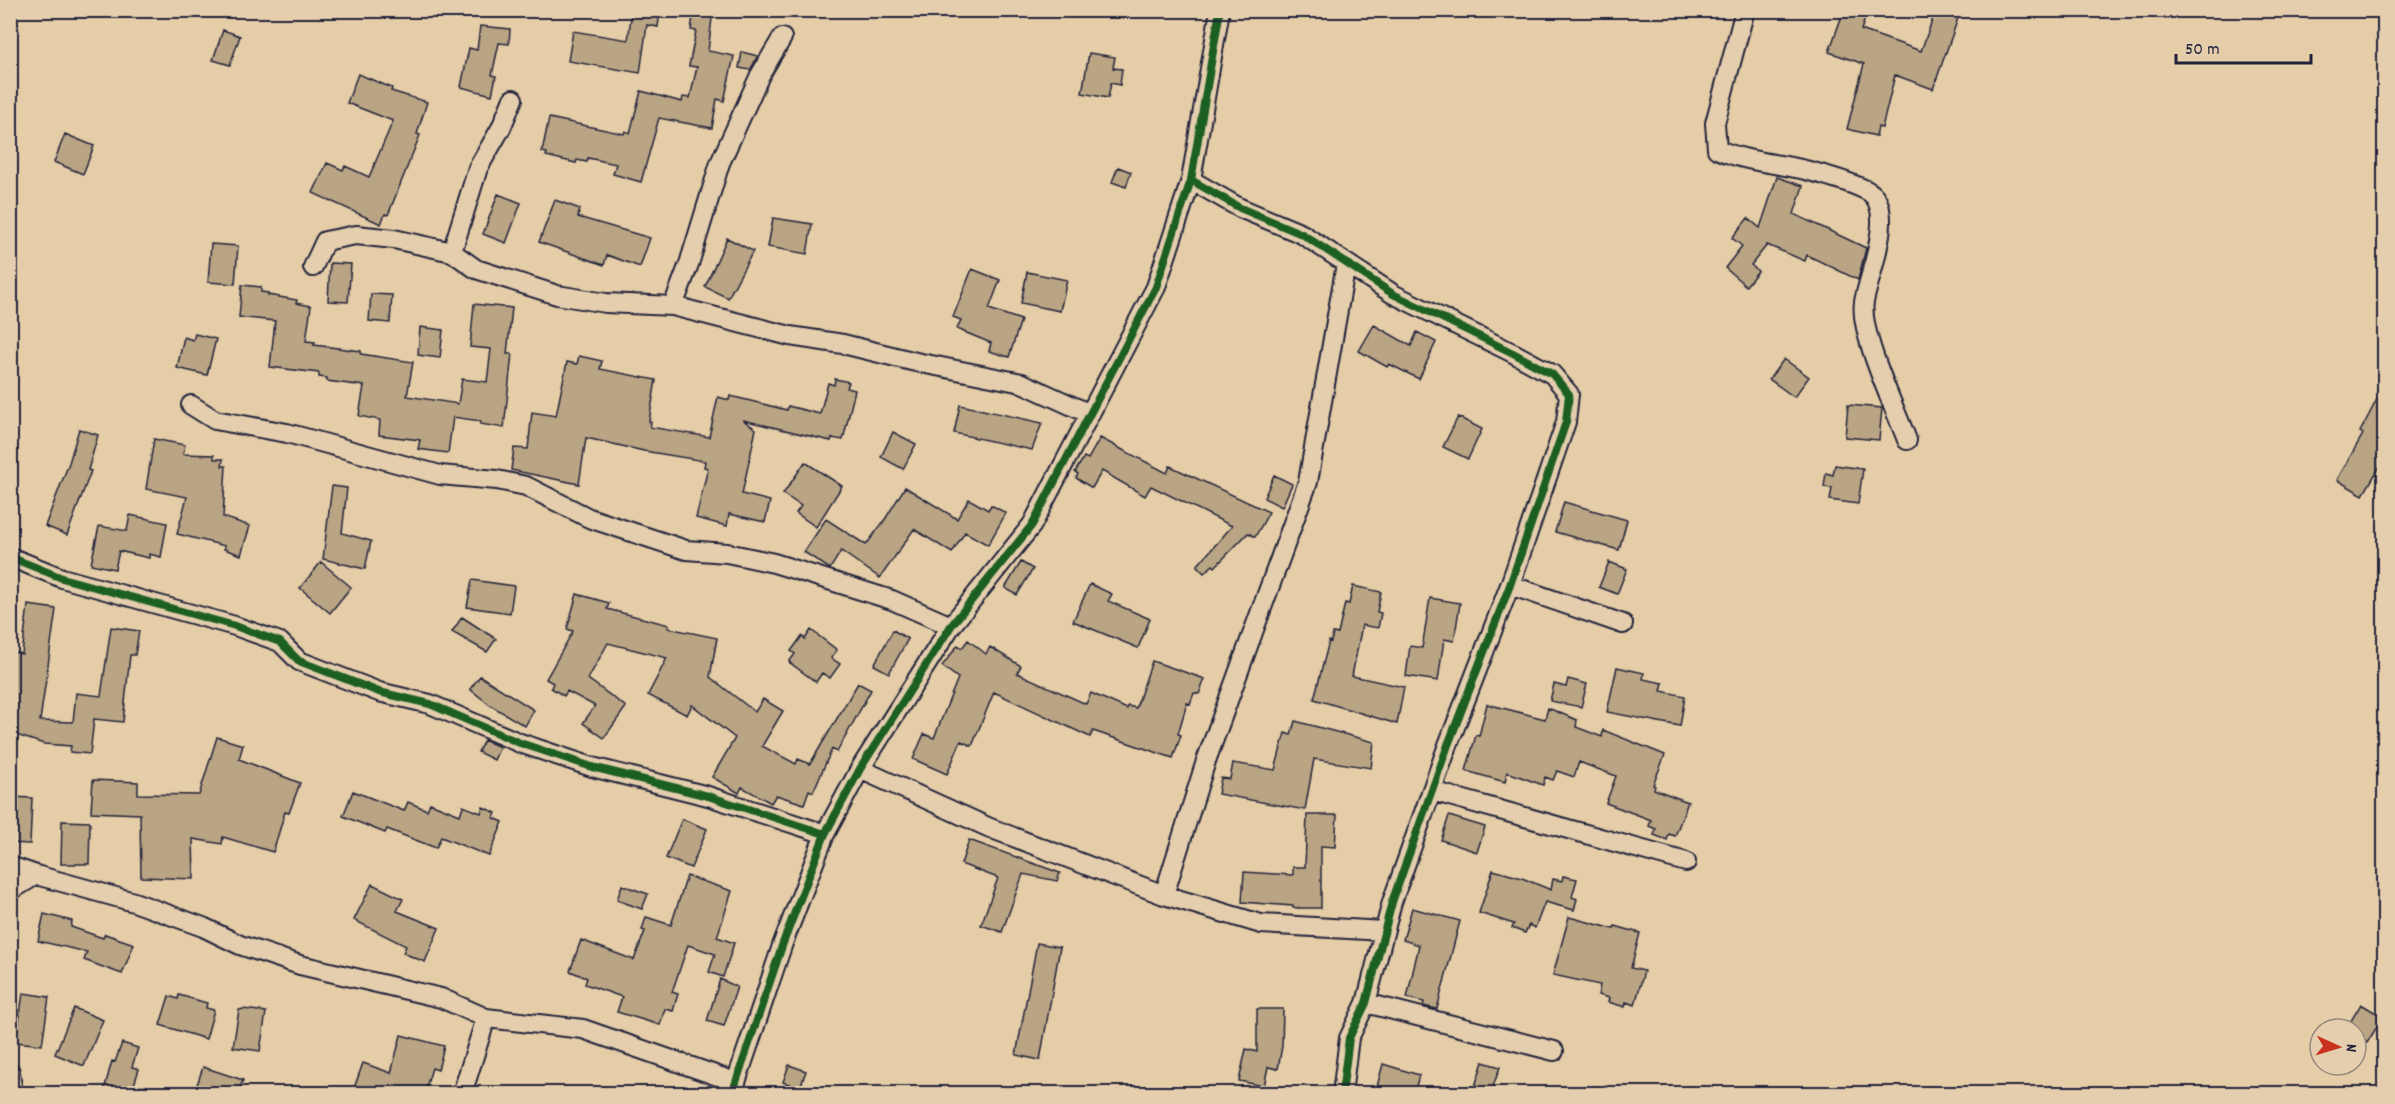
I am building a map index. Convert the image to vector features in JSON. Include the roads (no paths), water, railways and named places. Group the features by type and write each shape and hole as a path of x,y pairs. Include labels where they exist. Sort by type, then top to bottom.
{"street":[{"path":"10,866 134,902 203,927 240,945 300,964 441,998 486,1018 584,1029 733,1088 783,943 825,834 860,769 951,626 1032,525 1156,287 1191,180 1220,10"},
{"path":"1745,10 1715,123 1717,149 1735,157 1803,170 1869,191 1880,206 1880,239 1863,304 1867,336 1907,440"},
{"path":"673,306 693,254 720,163 760,75 783,38"},
{"path":"452,252 478,168 501,128 513,99"},
{"path":"1191,180 1240,208 1302,234 1393,294 1514,353 1552,375 1569,394 1566,422 1510,585 1432,791 1384,931 1366,1003 1349,1038 1342,1094"},
{"path":"313,267 325,241 356,236 394,239 452,252 476,269 557,295 606,303 673,306 790,336 843,344 916,362 1022,383 1090,414"},
{"path":"1164,896 1206,761 1308,482 1346,264"},
{"path":"191,405 209,418 226,423 295,435 440,475 496,480 526,486 589,518 686,550 727,553 774,562 892,600 951,626"},
{"path":"10,556 62,578 235,626 280,642 300,661 379,692 430,704 520,742 592,767 708,796 825,834"},
{"path":"1510,585 1623,624"},
{"path":"860,769 990,828 1164,896 1261,924 1384,931"},
{"path":"1432,791 1686,862"},
{"path":"10,891 36,875"},
{"path":"1366,1003 1554,1051"},
{"path":"462,1094 486,1018"},
{"path":"10,1072 13,1094"}]}
